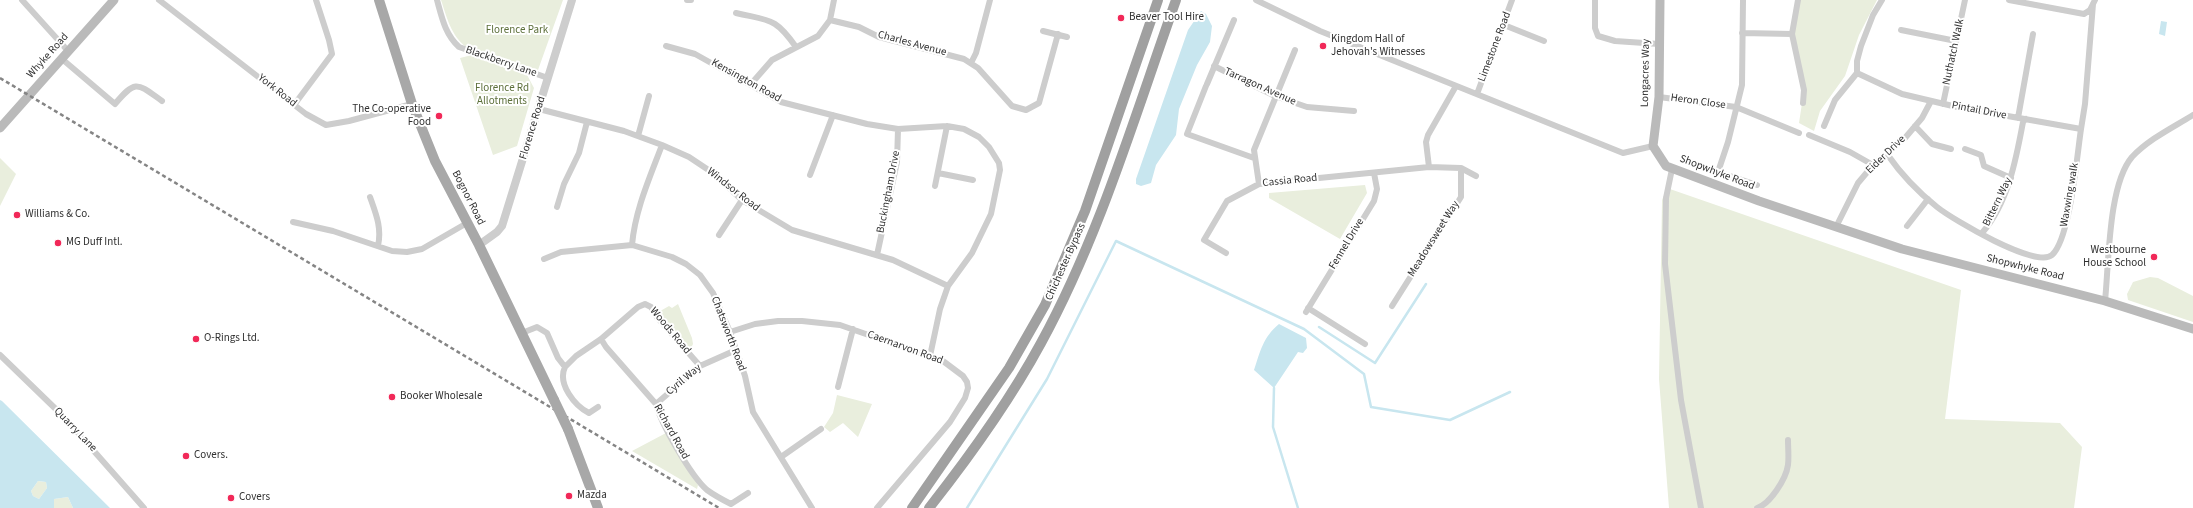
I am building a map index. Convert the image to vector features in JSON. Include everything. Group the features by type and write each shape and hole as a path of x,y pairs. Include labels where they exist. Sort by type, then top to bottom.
{"highway":[{"name":"Chichester Bypass","path":"912,508 1010,368 1045,305 1085,211 1158,0"},
{"name":"Chichester Bypass","path":"929,508 971,454 1020,379 1057,311 1099,217 1176,0"}],"main road":[{"name":"Whyke Road","path":"0,128 114,0"},
{"name":"Bognor Road","path":"379,0 412,104 435,161 479,245 568,429 598,508"},
{"name":"Longacres Way","path":"1653,146 1659,97 1660,0"},
{"name":"Shopwhyke Road","path":"1653,146 1666,166 1759,201 1925,255 2104,301 2193,329"}],"street":[{"path":"22,0 69,52"},
{"name":"York Road","path":"159,0 306,114 330,126 412,104"},
{"path":"294,105 332,54 316,0"},
{"name":"Blackberry Lane","path":"437,0 445,27 451,39 459,47 548,78"},
{"name":"Florence Road","path":"479,245 497,232 502,226 572,0"},
{"path":"751,84 772,60 818,36 830,20 834,0"},
{"path":"971,63 976,53 990,0"},
{"path":"1256,0 1320,31 1623,153 1653,146"},
{"name":"Limestone Road","path":"1477,94 1504,25 1512,0"},
{"path":"1595,0 1595,28 1598,36 1615,41 1659,44"},
{"path":"1736,107 1742,85 1743,0"},
{"path":"1798,0 1792,34 1804,90 1803,104"},
{"path":"1824,126 1835,100 1857,73 1857,61 1861,46 1869,24 1882,0"},
{"name":"Nuthatch Walk","path":"1943,104 1965,0"},
{"path":"2009,0 2084,14 2094,2"},
{"path":"2081,129 2085,104 2094,2"},
{"path":"736,13 775,22 784,30 796,47"},
{"name":"Charles Avenue","path":"830,20 859,27 885,39 958,56 978,68 1012,106 1026,110 1031,109 1039,103 1058,34"},
{"path":"1234,20 1187,134 1254,158"},
{"path":"1504,25 1544,41"},
{"path":"1901,30 1956,41"},
{"path":"1043,31 1067,37"},
{"path":"1742,32 1792,34"},
{"path":"2018,118 2033,34"},
{"name":"Kensington Road","path":"666,46 695,54 781,102 867,124 898,128 946,126 964,129 979,137 989,147 999,163 1000,170 991,214 972,253 948,286 940,309 930,356"},
{"path":"1258,184 1254,150 1295,50"},
{"path":"62,60 115,104 130,87 136,86 144,88 162,101"},
{"name":"Tarragon Avenue","path":"1214,66 1275,96 1307,107 1354,110"},
{"name":"Pintail Drive","path":"1857,73 1902,94 1943,104 2081,129"},
{"path":"1429,167 1426,142 1428,135 1456,86"},
{"path":"638,136 649,96"},
{"name":"Heron Close","path":"1659,97 1736,107 1799,133"},
{"name":"Eider Drive","path":"1836,227 1849,204 1856,186 1873,165 1887,154 1915,126 1922,118 1931,101"},
{"name":"Heron Close","path":"1718,172 1736,107"},
{"name":"Windsor Road","path":"539,109 638,136 662,145 689,157 713,173 742,200 792,230 877,254 911,267 948,286"},
{"path":"810,175 833,115"},
{"path":"2104,301 2112,216 2121,180 2131,158 2148,143 2193,116"},
{"name":"Bittern Way","path":"1887,154 1895,165 1928,199 1948,215 1982,233 1995,213 2010,178 2018,153 2023,122 2026,119"},
{"path":"557,207 564,184 579,153 587,122"},
{"path":"934,186 938,173 946,126"},
{"name":"Eider Drive","path":"1915,126 1932,144 1951,149"},
{"name":"Buckingham Drive","path":"877,254 897,162 898,128"},
{"name":"Waxwing walk","path":"1982,233 2018,252 2039,258 2052,255 2066,224 2081,129"},
{"path":"1809,135 1850,152 1873,165"},
{"path":"632,245 633,231 639,209 662,145"},
{"path":"1965,149 1981,155 1984,166 2010,178"},
{"path":"1688,161 1756,185"},
{"name":"Cassia Road","path":"1226,253 1204,240 1227,200 1258,184 1429,167 1461,168 1476,176"},
{"name":"Meadowsweet Way","path":"1392,306 1461,197 1461,168"},
{"path":"1672,168 1666,198 1665,264 1681,400 1701,508"},
{"path":"938,173 973,180"},
{"name":"Fennel Drive","path":"1366,344 1307,310 1374,201 1377,189 1374,173"},
{"path":"370,197 380,227 381,235 378,246"},
{"path":"1908,226 1928,199"},
{"path":"719,235 742,200"},
{"path":"293,222 333,231 378,246 407,252 422,248 467,223"},
{"name":"Chatsworth Road","path":"544,259 561,252 632,245 672,257 686,264 700,275 713,293 730,332 753,412 812,508"},
{"name":"Woods Road","path":"601,339 638,306 649,305 700,366"},
{"name":"Caernarvon Road","path":"730,332 755,324 778,321 827,323 853,329 943,361 963,376 967,382 968,388 964,398 942,433 877,508"},
{"path":"522,333 537,327 544,331 565,367"},
{"path":"838,388 853,329"},
{"path":"598,407 589,413 576,403 563,381 563,374 565,367 576,356 601,339"},
{"name":"Richard Road","path":"601,339 606,348 656,404 659,415 697,479 707,490 731,504 748,493"},
{"name":"Cyril Way","path":"656,404 700,366 736,350"},
{"name":"Quarry Lane","path":"0,355 64,417 144,508"},
{"path":"781,457 820,429"},
{"path":"1757,508 1764,506 1771,499 1788,467 1788,440"}],"green space":[{"name":"Florence Park","path":"441,0 563,0 538,70 466,47 453,32"},
{"path":"1798,0 1877,0 1859,35 1845,76 1820,111 1814,131 1799,123 1804,90 1792,34"},
{"name":"Florence Rd Allotments","path":"472,55 526,73 534,88 517,146 493,155 460,58"},
{"path":"0,158 16,174 0,206"},
{"path":"1365,185 1367,193 1340,239 1269,198 1269,193"},
{"path":"1667,188 1961,290 1945,419 2060,423 2082,447 2074,508 1669,508 1659,379 1662,200"},
{"path":"2150,277 2158,278 2193,296 2193,322 2128,300 2127,294 2133,282"},
{"path":"678,304 692,338 693,344 690,350 659,315 657,310 662,310 669,306 672,308"},
{"path":"837,395 872,404 858,437 843,423 830,432 824,427 833,413"},
{"path":"666,433 698,485 697,489 632,451"},
{"path":"38,481 46,482 47,488 39,499 33,496 31,491"},
{"path":"68,497 73,508 54,508 54,499"}],"water":[{"path":"1201,11 1206,14 1212,26 1210,42 1197,65 1179,109 1176,135 1156,165 1151,183 1141,186 1136,184 1136,179 1188,30"},
{"path":"2161,21 2167,22 2165,36 2159,34"},
{"path":"1279,324 1306,338 1307,348 1303,353 1298,352 1274,388 1254,370 1260,351 1269,334"},
{"path":"0,400 110,508 73,508 68,497 54,499 54,508 0,508","holes":["38,481 46,482 47,488 39,499 33,496 31,491"]}],"waterway":[{"path":"967,508 1047,379 1116,241 1304,329 1364,374 1371,407 1450,420 1510,392"},
{"path":"1319,327 1375,363 1426,284"},
{"path":"1274,388 1273,427 1298,508"}],"railway":[{"path":"0,78 719,508"}],"place":[{"name":"Beaver Tool Hire","path":"1121,18"},
{"name":"Kingdom Hall of Jehovah's Witnesses","path":"1323,46"},
{"name":"The Co-operative Food","path":"439,116"},
{"name":"Williams & Co.","path":"17,215"},
{"name":"MG Duff Intl.","path":"58,243"},
{"name":"Westbourne House School","path":"2154,257"},
{"name":"O-Rings Ltd.","path":"196,339"},
{"name":"Booker Wholesale","path":"392,397"},
{"name":"Covers.","path":"186,456"},
{"name":"Mazda","path":"569,496"},
{"name":"Covers","path":"231,498"}]}
